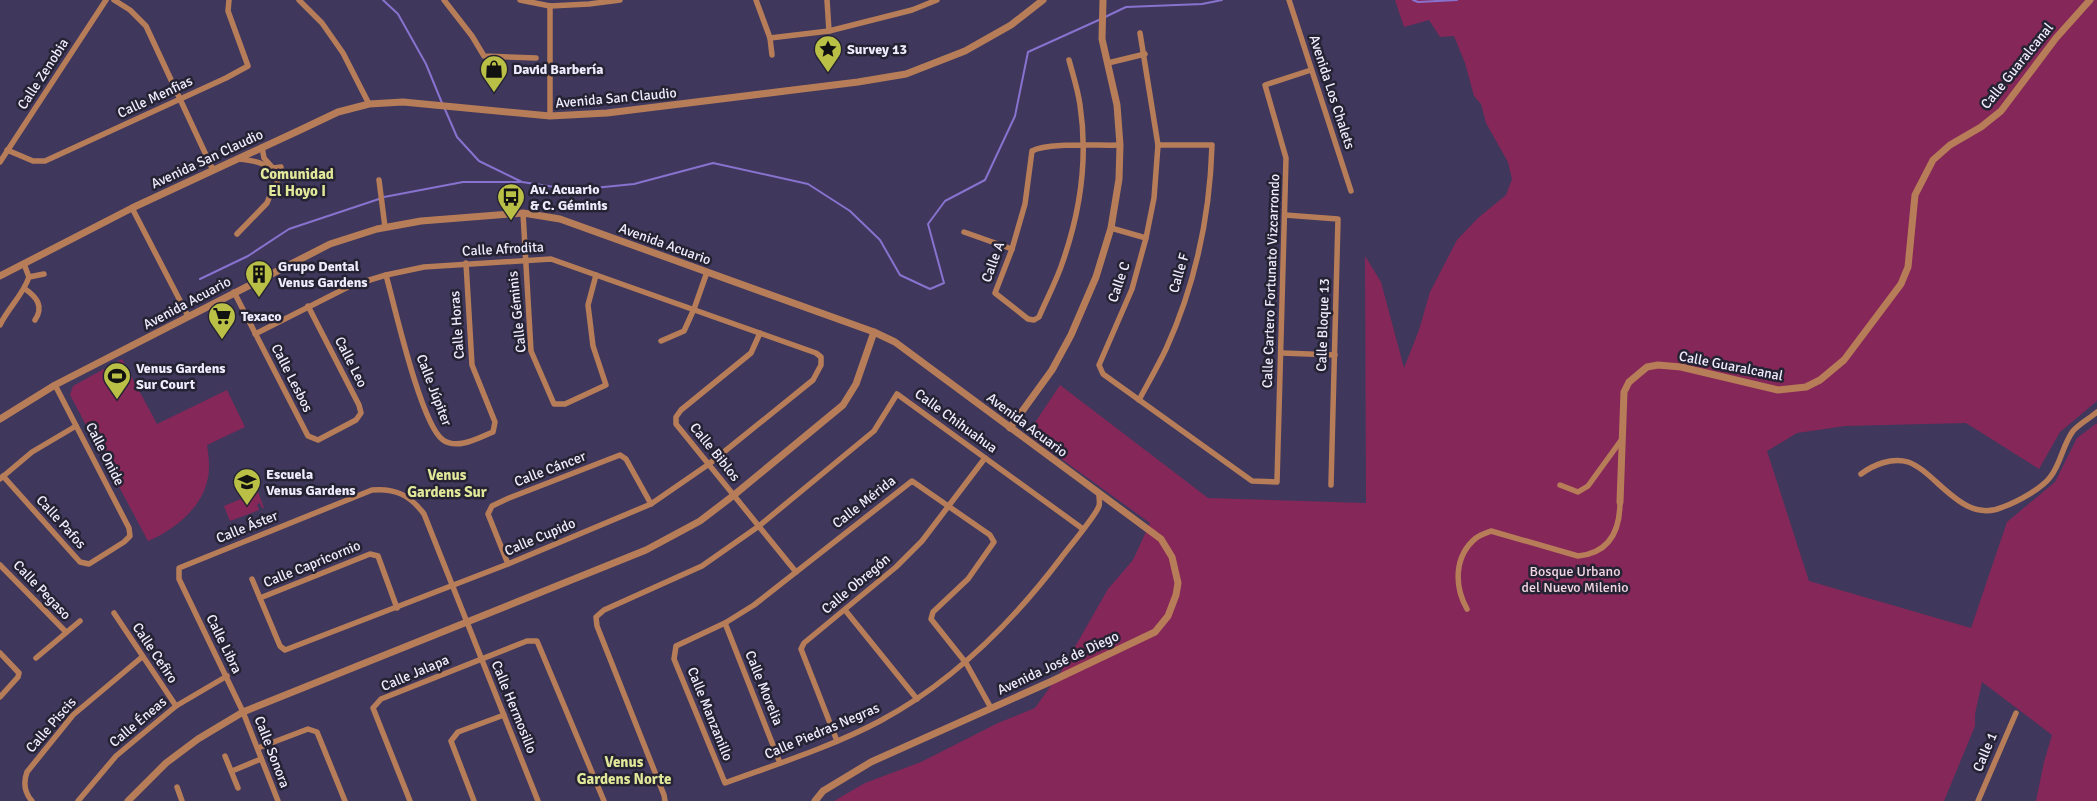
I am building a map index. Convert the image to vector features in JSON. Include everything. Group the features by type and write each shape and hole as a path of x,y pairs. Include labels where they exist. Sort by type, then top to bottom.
{"street":[{"name":"Calle Zenobia","path":"0,162 106,0"},
{"path":"114,0 130,10 146,26 213,170"},
{"name":"Calle Menfias","path":"8,150 33,161 45,161 180,100 248,66 228,11 229,0"},
{"path":"298,0 322,23 343,52 369,104"},
{"path":"444,0 472,36 484,56 536,58"},
{"path":"520,0 550,6 620,0"},
{"path":"756,0 770,38 772,55"},
{"path":"827,0 830,31"},
{"path":"770,38 830,31 912,10 937,0"},
{"name":"Avenida San Claudio","path":"0,276 132,208 338,112 369,104 403,102 550,116 607,113 858,82 906,74 965,51 1011,26 1043,0"},
{"path":"1010,428 1052,370 1071,335 1096,277 1111,228 1119,179 1120,145 1117,105 1102,39 1103,0"},
{"name":"Avenida Los Chalets","path":"1289,0 1352,191"},
{"name":"Calle Guaralcanal","path":"1467,609 1459,594 1457,580 1459,567 1465,553 1476,538 1491,531 1578,556 1590,555 1608,544 1620,520 1624,392 1628,382 1647,367 1658,365 1681,367 1778,390 1785,390 1806,388 1820,380 1844,360 1901,284 1908,267 1915,195 1933,160 1950,145 1981,127 2000,111 2056,38 2090,0"},
{"path":"550,6 550,116"},
{"name":"Calle C","path":"1140,33 1145,54 1158,145 1154,198 1146,238 1132,289 1099,365 1103,374 1234,469"},
{"path":"1108,63 1145,54"},
{"name":"Calle A","path":"1069,60 1080,105 1082,146 1082,183 1063,261 1038,317 1034,320 1028,319 995,293 1012,249 1025,204 1032,151 1039,147 1082,146 1120,145"},
{"name":"Calle Cartero Fortunato Vizcarrondo","path":"1234,469 1252,481 1278,482 1286,158 1265,85 1311,70"},
{"name":"Calle F","path":"1139,400 1166,349 1185,302 1204,232 1210,183 1212,145 1158,145"},
{"path":"262,147 264,158 273,168 281,167"},
{"path":"237,234 267,204 271,193 278,184 275,175 260,161 238,159"},
{"path":"379,180 385,227"},
{"path":"132,208 188,316"},
{"name":"Avenida Acuario","path":"0,419 55,385 330,244 385,227 421,220 523,213 560,219 874,332 896,342 1100,495"},
{"name":"Calle Géminis","path":"523,213 524,260 531,351 554,404 565,404 606,385 593,346 588,305 596,274"},
{"name":"Calle Bloque 13","path":"1285,215 1338,219 1331,485"},
{"path":"1111,228 1146,238"},
{"path":"964,232 1012,249"},
{"name":"Calle Afrodita","path":"255,334 350,286 386,275 424,267 551,259 810,351"},
{"name":"Calle Horas","path":"466,263 472,365 491,412"},
{"path":"0,325 6,313 25,289 29,277 24,264"},
{"path":"662,341 684,331 707,272"},
{"path":"29,277 44,274"},
{"name":"Calle Júpiter","path":"386,275 414,379 435,432 443,440 458,445 493,432 495,422 491,412"},
{"path":"25,289 35,295 39,304 38,315 35,320"},
{"name":"Calle Lesbos","path":"234,292 308,436 318,440 348,425"},
{"name":"Calle Leo","path":"308,306 359,405 361,413 356,420 348,425"},
{"path":"128,801 166,763 198,739 243,712 646,550 700,521 843,405 856,384 874,332"},
{"name":"Calle Biblos","path":"760,333 751,353 681,410 676,417 676,424 796,572"},
{"name":"Calle Cupido","path":"252,579 280,646 285,650 508,564 651,504 709,464 813,380 821,365 821,357 810,351"},
{"path":"1282,353 1335,355"},
{"name":"Calle Onide","path":"55,385 129,528 130,536"},
{"name":"Calle Chihuahua","path":"759,526 874,431 897,394 1083,529"},
{"path":"1861,474 1871,467 1883,463 1908,462 1921,470 1956,500 1980,510 2001,508 2025,497 2051,477 2073,431 2097,412"},
{"path":"2,477 32,452 76,426"},
{"path":"1560,485 1578,492 1588,486 1622,439"},
{"name":"Calle Cáncer","path":"508,564 488,514 492,506 509,498 620,455 626,459 651,504"},
{"name":"Calle Obregón","path":"837,741 800,649 804,643 896,567 922,540 950,506 985,458"},
{"name":"Calle Pafos","path":"2,477 80,562 89,564 124,542 130,536"},
{"name":"Calle Mérida","path":"796,572 912,481 950,506"},
{"name":"Calle Áster","path":"182,586 179,579 179,568 372,490 384,489 402,493 416,503 424,514 467,622"},
{"name":"Calle Piedras Negras","path":"725,783 837,741 879,722 917,699 966,663 1032,597 1099,506 1100,495"},
{"name":"Avenida José de Diego","path":"815,801 823,791 871,762 1156,632 1168,616 1176,595 1178,583 1172,557 1161,539 1100,495"},
{"path":"950,506 990,535 994,542 968,578 933,612 931,619 966,663 992,708"},
{"path":"665,801 597,626 596,616 604,610 702,566 759,526"},
{"name":"Calle Capricornio","path":"260,598 370,554 378,556 397,608"},
{"name":"Calle Pegaso","path":"0,565 66,632"},
{"name":"Calle Manzanillo","path":"725,783 674,659 676,646 725,623 754,606 796,572"},
{"name":"Calle Libra","path":"182,586 243,712"},
{"path":"845,610 917,699"},
{"name":"Calle Cefiro","path":"114,614 176,706"},
{"name":"Calle Pegaso","path":"36,658 80,621"},
{"name":"Calle Hermosillo","path":"467,622 538,801"},
{"name":"Calle Morelia","path":"725,623 780,762"},
{"name":"Calle Jalapa","path":"410,801 373,708 382,699 527,641 537,641 604,801"},
{"path":"0,653 19,673 18,677 0,697"},
{"name":"Calle Piscis","path":"32,801 23,782 27,772 73,715 142,657"},
{"name":"Calle Éneas","path":"78,801 116,756 176,706 226,676"},
{"name":"Calle Sonora","path":"243,712 278,801"},
{"name":"Calle 1","path":"1978,801 2016,713"},
{"path":"474,801 451,741 458,732 504,715"},
{"path":"258,748 308,729 317,732 345,801"},
{"path":"225,756 238,788"},
{"path":"232,771 262,758"},
{"path":"177,787 182,801"}],"green space":[{"name":"Bosque Urbano del Nuevo Milenio","path":"1395,0 2097,0 2097,401 2060,432 2039,469 1966,423 1845,426 1797,433 1767,451 1809,581 1971,628 2007,522 2055,482 2077,438 2097,423 2097,801 2036,801 2052,735 1982,682 1975,714 1975,726 1944,801 834,801 865,783 921,762 998,723 1035,708 1060,673 1108,589 1133,560 1150,523 1031,437 1032,427 1060,385 1208,498 1366,503 1365,256 1381,282 1404,368 1419,330 1430,292 1457,240 1478,218 1506,195 1512,179 1508,162 1486,123 1481,104 1474,96 1465,63 1454,36 1440,37 1429,20 1404,27"},
{"path":"122,359 157,424 227,390 245,427 207,445 208,478 198,501 190,512 171,529 148,541 70,395 73,386"},
{"path":"258,492 264,508 262,508 260,503 257,504 259,510 230,521 224,506"}],"waterway":[{"path":"383,0 398,14 426,64 442,103"},
{"path":"1105,17 1126,7 1202,4 1222,0"},
{"path":"1413,0 1418,2 1457,0"},
{"path":"444,107 457,137 479,161 522,182 574,190 634,184 713,163 808,184 850,211 880,240 900,275 930,289 944,283 928,224 945,201 985,180 1015,116 1028,52 1101,19"},
{"path":"384,197 463,182 520,182"},
{"path":"200,279 248,256 289,229 379,199"}],"place":[{"name":"Survey 13","path":"828,73"},
{"name":"David Barbería","path":"494,93"},
{"name":"Av. Acuario & C. Géminis","path":"511,221"},
{"name":"Grupo Dental Venus Gardens","path":"259,298"},
{"name":"Texaco","path":"222,340"},
{"name":"Venus Gardens Sur Court","path":"117,400"},
{"name":"Escuela Venus Gardens","path":"247,506"}],"district":[{"name":"Comunidad El Hoyo I","path":"297,182"},
{"name":"Venus Gardens Sur","path":"447,484"},
{"name":"Venus Gardens Norte","path":"624,770"}]}
